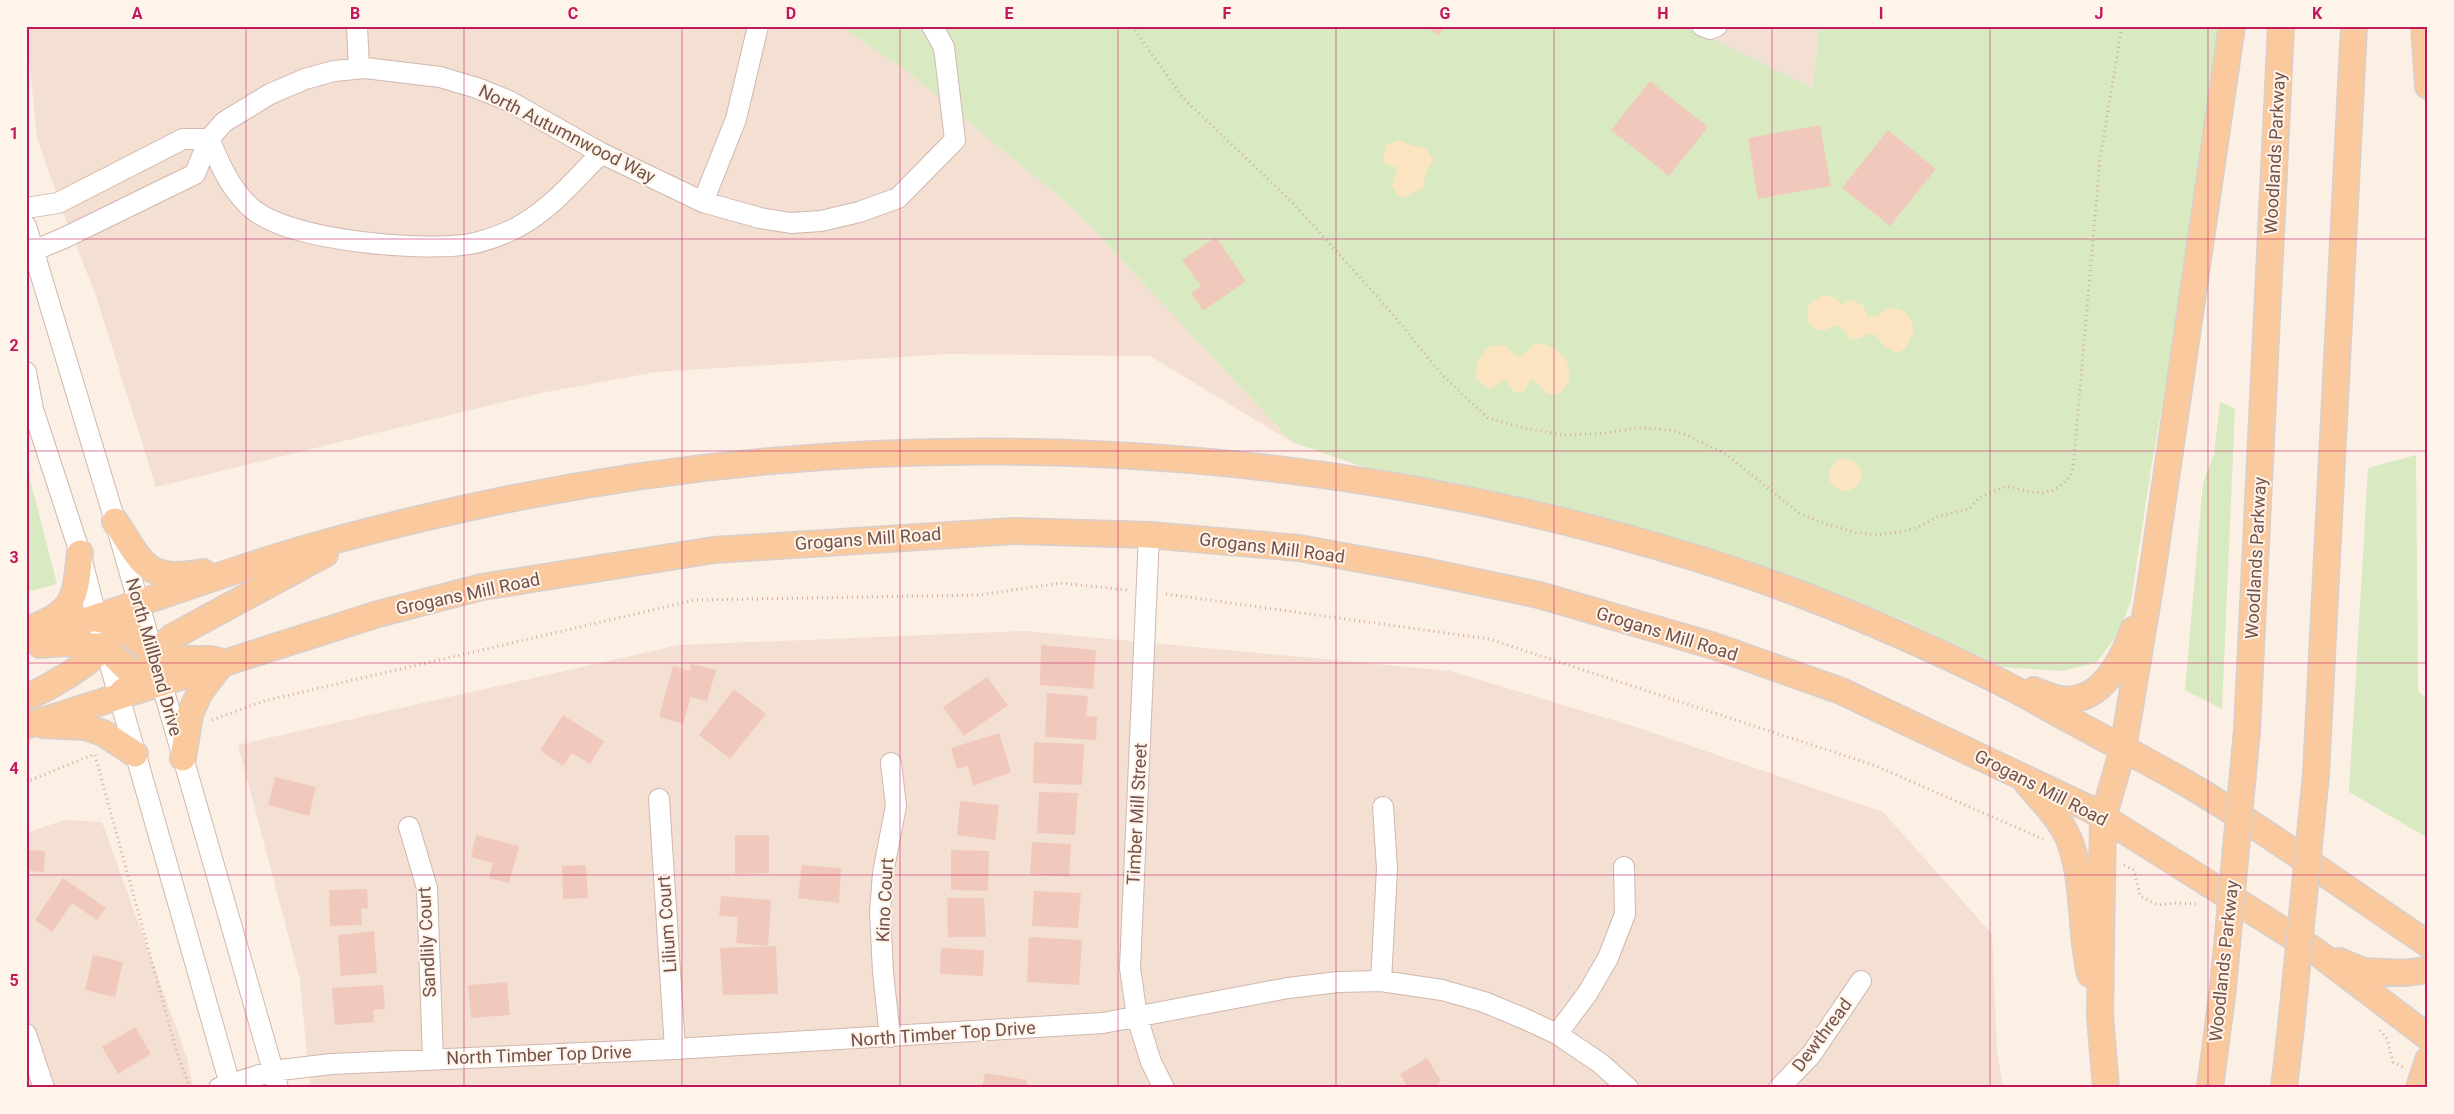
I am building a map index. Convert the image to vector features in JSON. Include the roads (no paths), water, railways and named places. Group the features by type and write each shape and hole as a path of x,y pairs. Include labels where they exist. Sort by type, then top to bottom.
{"main road":[{"path":"2106,1088 2100,1016 2104,855 2103,818 2123,749 2151,581 2232,26"},
{"name":"Woodlands Parkway","path":"2210,1088 2222,988 2247,730 2281,26"},
{"path":"2284,1088 2316,774 2354,26"},
{"path":"2424,26 2428,86"},
{"path":"115,521 140,559 151,571 178,577 284,555 504,500 667,472 840,455 974,451 1060,452 1189,460 1316,475 1444,496 1570,524 1735,571 1868,621 1987,675 2186,783 2428,944"},
{"name":"Grogans Mill Road","path":"29,725 139,686 378,614 482,587 714,550 1014,531 1149,535 1299,548 1420,570 1539,595 1714,646 1841,692 2090,809 2314,950 2428,1037"},
{"path":"26,646 62,643 105,646 139,686 153,654 172,637 363,534"},
{"path":"26,630 55,618 70,605 76,590 80,553"},
{"path":"26,639 108,621 140,604 284,555"},
{"path":"1987,675 2061,699 2084,698 2110,678 2127,647 2151,581"},
{"path":"108,621 153,654 177,659 211,659 223,662 200,692 190,714 183,758"},
{"path":"26,698 76,669 105,646 108,621"},
{"path":"29,725 85,727 99,744 135,754"},
{"path":"2020,775 2056,818 2071,844 2077,870 2085,952 2100,1016"},
{"path":"2314,950 2363,971 2404,973 2428,970"}],"street":[{"path":"357,26 359,68"},
{"path":"703,202 736,119 758,26"},
{"name":"North Autumnwood Way","path":"30,252 64,238 195,174 209,139 224,122 270,94 305,79 334,71 359,68 440,77 477,88 509,101 601,152 703,202 760,218 791,223 821,221 850,214 898,198 955,140 944,46 932,26"},
{"path":"1702,26 1710,29 1716,26"},
{"path":"26,208 58,203 183,139 209,139 226,179 255,211 276,222 306,233 340,240 437,246 470,244 516,228 562,194 601,152"},
{"name":"North Millbend Drive","path":"26,226 30,252 115,521 153,654"},
{"path":"26,372 34,409 80,553 108,621"},
{"name":"Timber Mill Street","path":"1149,535 1130,968 1136,1017 1151,1062 1164,1088"},
{"path":"139,686 135,754 227,1086"},
{"name":"North Millbend Drive","path":"139,686 183,758 275,1079"},
{"name":"Kino Court","path":"890,1037 883,972 880,912 884,873 896,806 892,764"},
{"name":"Lilium Court","path":"659,799 675,1049"},
{"path":"1381,981 1387,869 1383,807"},
{"name":"Sandlily Court","path":"409,827 427,888 433,1059"},
{"path":"1557,1034 1588,994 1608,958 1625,914 1624,867"},
{"name":"North Timber Top Drive","path":"227,1086 275,1079 331,1064 675,1049 1084,1024 1136,1017 1217,1000 1288,988 1338,982 1381,981 1442,990 1484,1002 1557,1034 1600,1063 1628,1088"},
{"name":"Dewthread","path":"1779,1088 1811,1055 1861,981"},
{"path":"26,1034 44,1088"}]}
